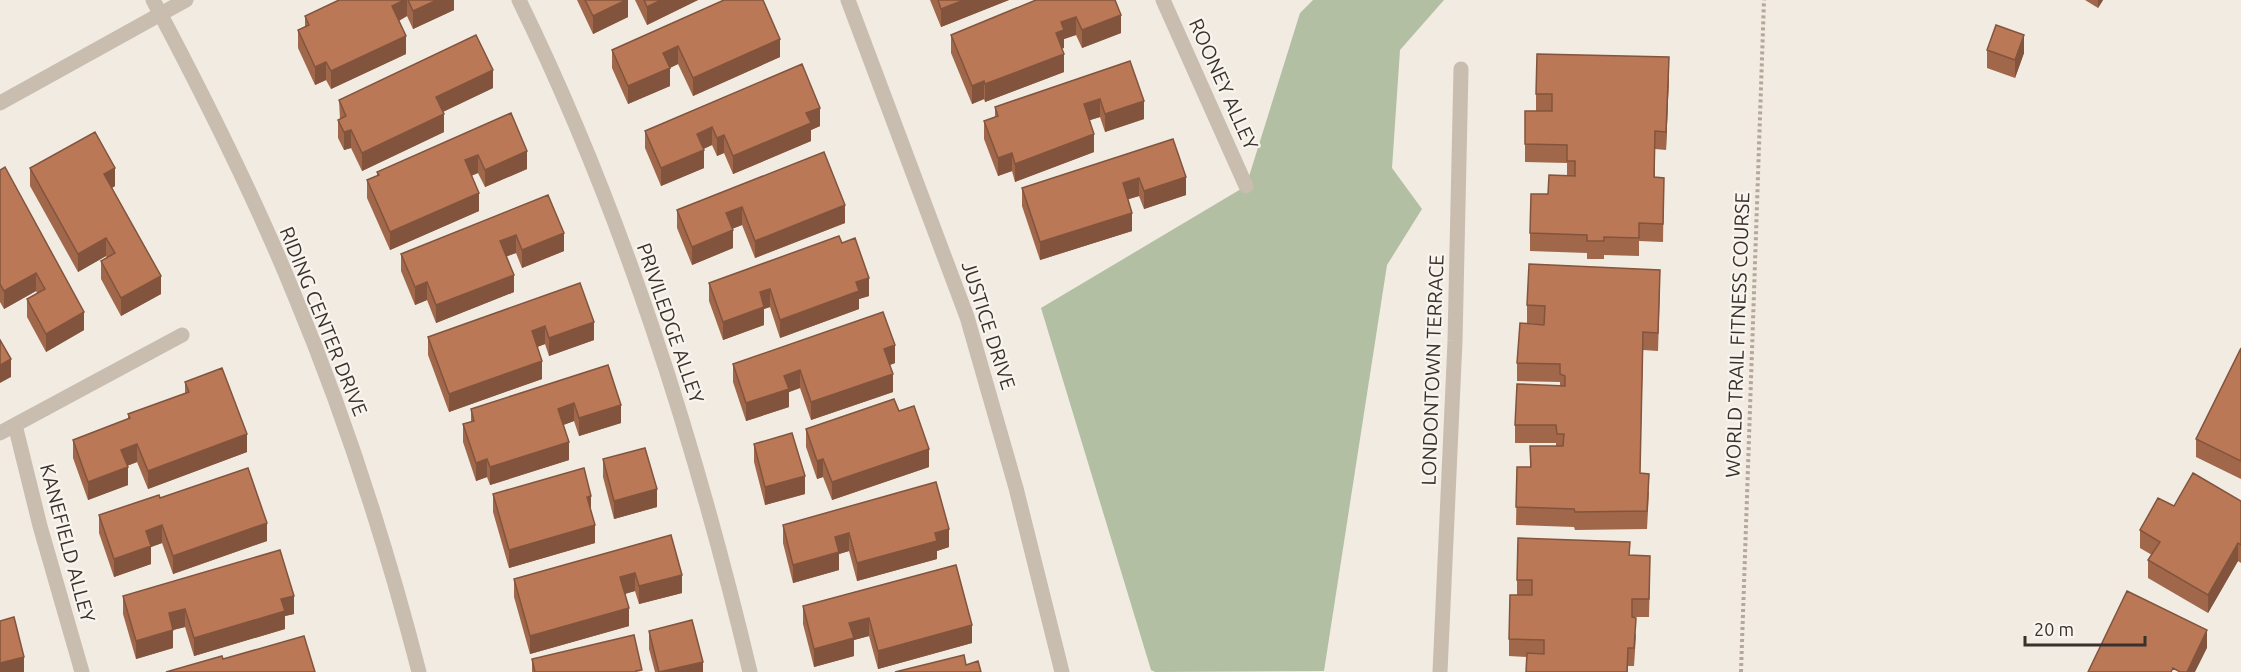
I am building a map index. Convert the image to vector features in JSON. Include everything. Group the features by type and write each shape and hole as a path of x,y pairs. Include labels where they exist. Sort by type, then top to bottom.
{"street":[{"name":"RIDING CENTER DRIVE","path":"153,0 224,137 294,294 354,452 400,597 419,672"},
{"path":"0,104 186,0"},
{"name":"PRIVILEDGE ALLEY","path":"519,0 594,167 690,440 750,672"},
{"name":"JUSTICE DRIVE","path":"848,0 968,317 1017,488 1062,672"},
{"name":"ROONEY ALLEY","path":"1163,0 1246,186"},
{"name":"LONDONTOWN TERRACE","path":"1440,672 1455,341 1461,69"},
{"path":"0,433 182,335"},
{"name":"KANEFIELD ALLEY","path":"15,425 40,526 82,672"}],"path":[{"name":"WORLD TRAIL FITNESS COURSE","path":"1741,672 1764,0"}],"green space":[{"path":"1313,0 1444,0 1400,50 1392,168 1422,209 1387,265 1324,671 1155,672 1151,670 1041,308 1246,186 1300,13"}],"building":[{"path":"339,0 404,0 392,6 406,36 331,71 326,62 315,67 298,30 309,25 305,16"},
{"path":"408,0 437,0 413,11"},
{"path":"585,0 626,0 593,16"},
{"path":"644,0 661,0 647,7"},
{"path":"724,0 763,0 780,39 693,78 678,46 663,53 670,68 628,86 612,50"},
{"path":"938,0 964,0 941,9"},
{"path":"1036,0 1115,0 1121,15 1082,30 1076,17 1061,22 1064,30 1056,33 1064,54 985,84 984,81 972,86 951,35"},
{"path":"1996,25 2024,35 2015,60 1987,50"},
{"path":"476,35 493,70 436,97 444,114 362,153 351,130 344,132 338,120 346,116 339,100"},
{"path":"1537,54 1669,57 1666,132 1655,131 1654,177 1664,178 1663,224 1639,223 1639,238 1604,237 1604,241 1587,241 1587,235 1530,233 1531,194 1548,194 1549,175 1575,176 1575,161 1567,161 1567,145 1525,144 1525,111 1552,111 1552,94 1536,94"},
{"path":"1130,61 1144,101 1105,114 1100,99 1084,104 1094,134 1015,164 1012,153 998,158 984,121 998,116 995,107"},
{"path":"802,64 820,108 806,113 811,123 733,156 724,135 717,138 712,127 697,134 704,150 661,168 645,131"},
{"path":"511,113 527,151 485,170 478,155 465,160 479,193 390,232 367,180 379,175 377,172"},
{"path":"95,132 115,168 104,174 161,276 121,298 101,261 115,253 106,238 78,254 30,168"},
{"path":"1173,139 1186,177 1144,191 1139,178 1123,183 1132,213 1040,242 1022,188"},
{"path":"824,152 845,205 755,241 742,207 726,213 733,230 692,247 677,210"},
{"path":"5,167 84,312 46,334 27,299 45,289 36,273 4,291 0,284 0,170"},
{"path":"548,195 564,233 522,250 516,235 500,241 514,275 436,305 427,282 415,287 401,254"},
{"path":"839,236 842,243 855,238 869,278 856,282 859,291 780,320 770,289 760,292 764,307 723,322 709,283"},
{"path":"1529,264 1660,270 1658,333 1643,332 1640,473 1649,474 1647,511 1575,512 1574,509 1516,507 1517,467 1531,467 1530,446 1563,446 1564,434 1557,434 1556,425 1515,425 1517,384 1565,386 1565,376 1560,374 1560,364 1517,363 1520,323 1544,325 1545,306 1527,305"},
{"path":"580,283 594,322 549,338 545,326 532,331 542,361 449,394 428,337"},
{"path":"883,312 895,345 884,349 893,374 811,402 800,370 784,376 789,389 746,403 733,364"},
{"path":"0,340 11,359 0,365"},
{"path":"2241,348 2241,461 2196,439"},
{"path":"608,365 621,405 579,418 574,403 558,409 569,442 490,467 487,459 476,463 463,424 474,421 471,409"},
{"path":"222,368 247,434 148,471 137,444 121,450 128,467 88,482 73,440 130,418 128,414 189,392 185,382"},
{"path":"894,399 899,411 914,406 929,449 832,482 823,459 817,461 806,429"},
{"path":"792,433 805,476 765,487 754,444"},
{"path":"645,448 657,489 614,501 603,459"},
{"path":"248,468 267,523 173,556 162,525 146,531 151,546 114,559 99,515 159,495 160,498"},
{"path":"584,468 591,496 587,497 595,525 509,550 493,494"},
{"path":"2193,473 2241,501 2241,545 2238,543 2208,595 2148,560 2160,542 2140,530 2158,498 2174,506"},
{"path":"936,482 949,529 935,533 937,541 857,563 849,533 835,537 839,552 793,565 783,525"},
{"path":"671,535 682,575 639,586 635,573 620,577 629,608 530,636 514,579"},
{"path":"1518,538 1630,542 1629,555 1650,556 1649,599 1632,599 1632,617 1636,618 1634,648 1628,648 1627,672 1526,672 1527,653 1544,654 1544,640 1509,639 1510,595 1532,595 1532,580 1517,580"},
{"path":"280,550 294,596 281,599 285,611 194,638 185,609 169,613 173,630 136,641 123,596"},
{"path":"956,565 972,625 878,651 869,618 849,623 854,638 814,649 803,606"},
{"path":"2127,591 2207,630 2187,672 2180,672 2173,668 2171,672 2088,672"},
{"path":"14,617 24,657 0,663 0,621"},
{"path":"692,620 703,662 659,672 649,631"},
{"path":"634,635 642,670 636,672 535,672 532,659"},
{"path":"304,636 315,672 166,672 222,656 223,659"},
{"path":"964,655 966,665 978,661 981,672 895,672"}]}
